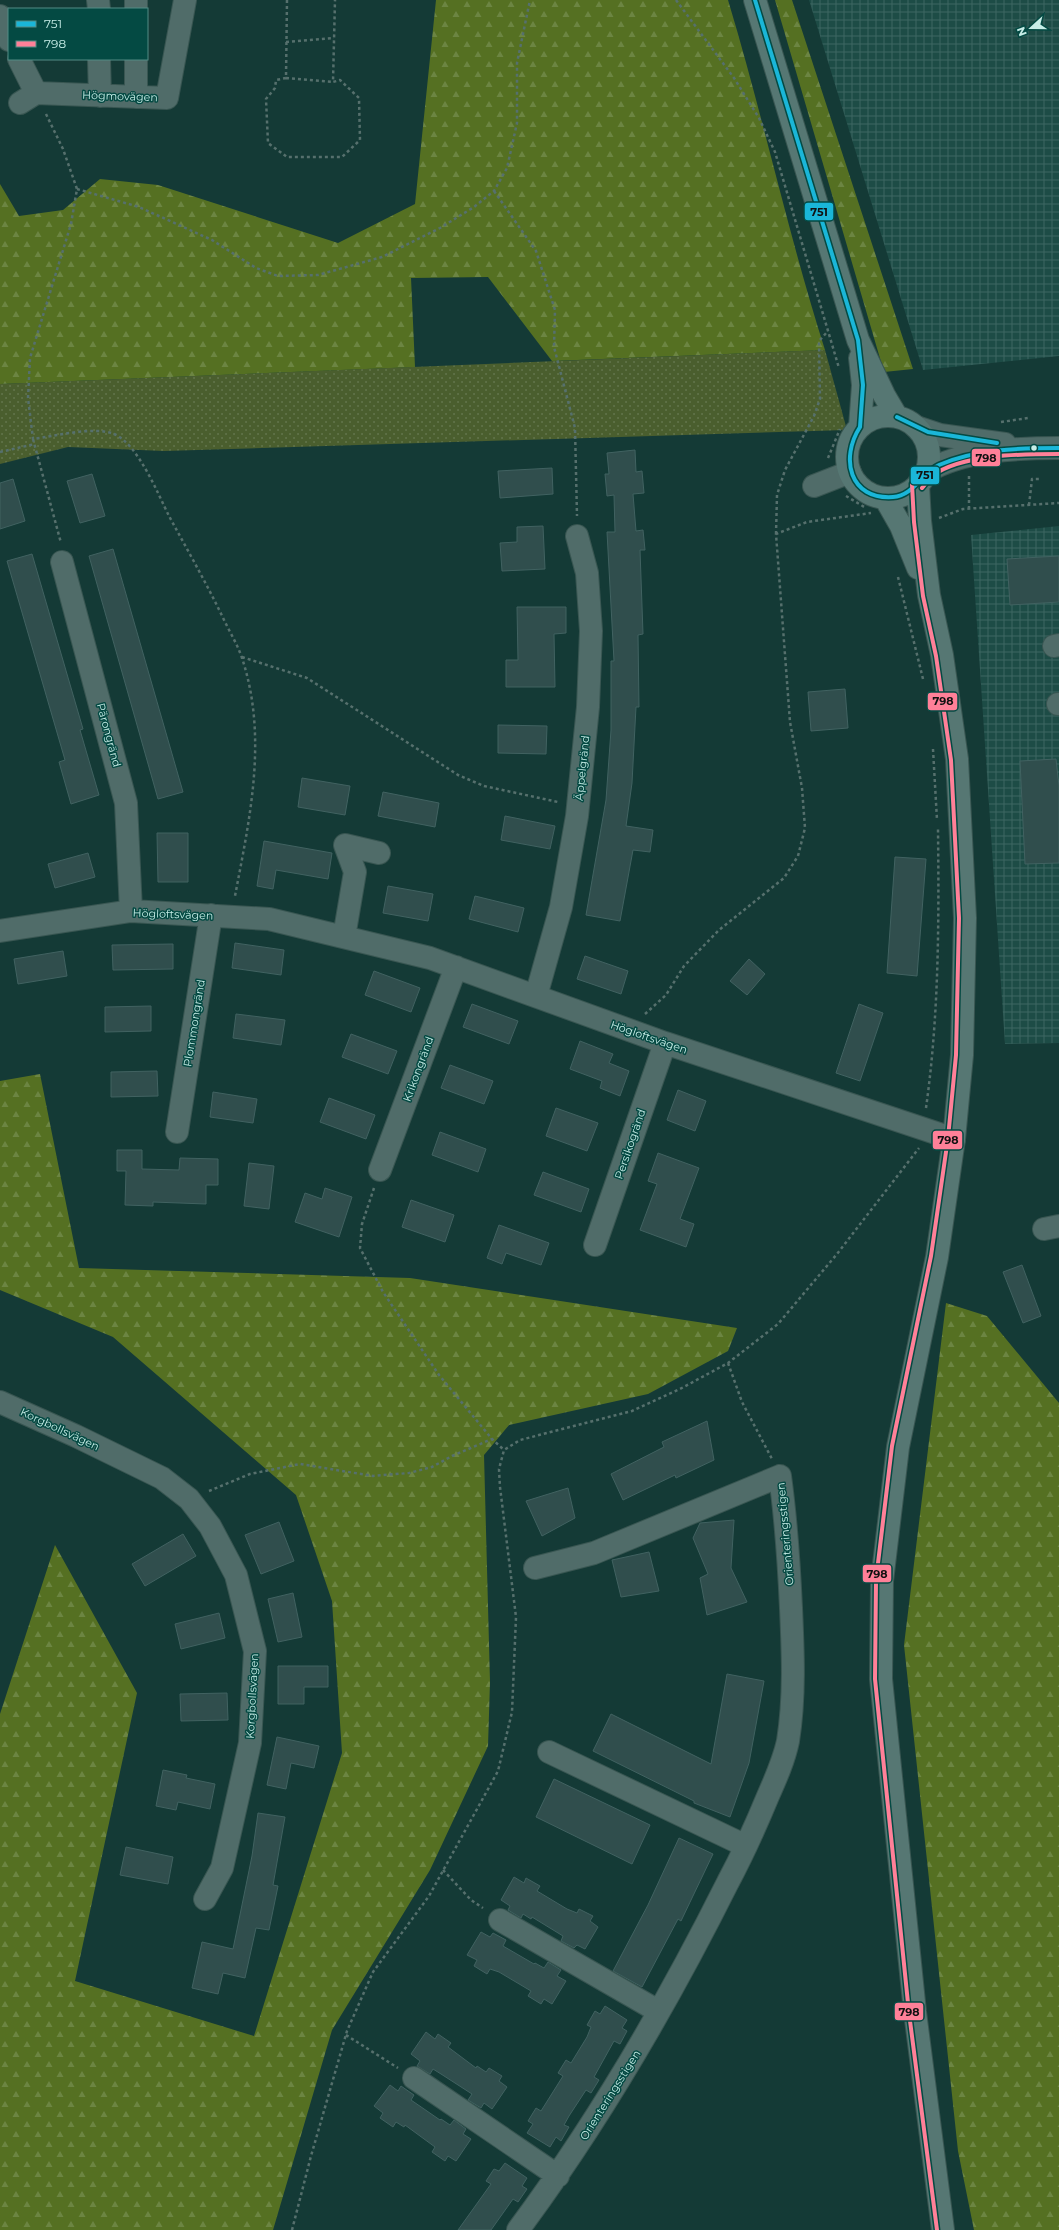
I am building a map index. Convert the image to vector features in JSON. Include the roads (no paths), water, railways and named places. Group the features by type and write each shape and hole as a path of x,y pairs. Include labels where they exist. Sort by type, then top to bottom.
{"main road":[{"path":"755,0 858,340 884,395 897,417"},
{"path":"858,340 863,385 850,426 848,460 832,479 854,480 868,492 901,526 930,595"},
{"path":"850,426 877,417 897,417 907,420 923,434 929,453 922,478 920,521 930,595 942,655 956,758 965,918 962,1055 954,1140 937,1257 898,1447 882,1581 881,1679 915,2012 943,2230"},
{"path":"879,505 903,495 922,478"}],"street":[{"name":"Högmovägen","path":"19,60 28,98 100,96 167,98 185,0"},
{"path":"0,16 8,37"},
{"path":"99,60 100,96"},
{"path":"136,60 136,97"},
{"path":"916,427 940,434 1032,448"},
{"path":"922,478 936,466 958,458 1032,448 1059,448"},
{"name":"Äppelgränd","path":"536,996 561,907 578,806 588,706 591,631 587,573 577,536"},
{"name":"Pärongränd","path":"62,562 126,803 131,911"},
{"path":"344,937 355,872 345,845 378,854"},
{"name":"Högloftsvägen","path":"0,931 131,911 222,915 269,919 430,958 665,1043 954,1140"},
{"name":"Plommongränd","path":"177,1132 222,915"},
{"name":"Krikongränd","path":"380,1170 456,967"},
{"name":"Persikogränd","path":"595,1245 665,1043"},
{"name":"Korgbollsvägen","path":"0,1402 76,1436 162,1478 189,1499 210,1526 236,1575 255,1651 250,1743 222,1868 205,1899"},
{"name":"Orienteringsstigen","path":"518,2230 558,2176 623,2076 643,2041 658,2011 691,1956 746,1846 779,1771 788,1742 792,1697 793,1646 787,1531 780,1476 594,1552 535,1568"},
{"path":"549,1752 746,1846"},
{"path":"500,1920 658,2011"},
{"path":"414,2078 558,2176"}]}
